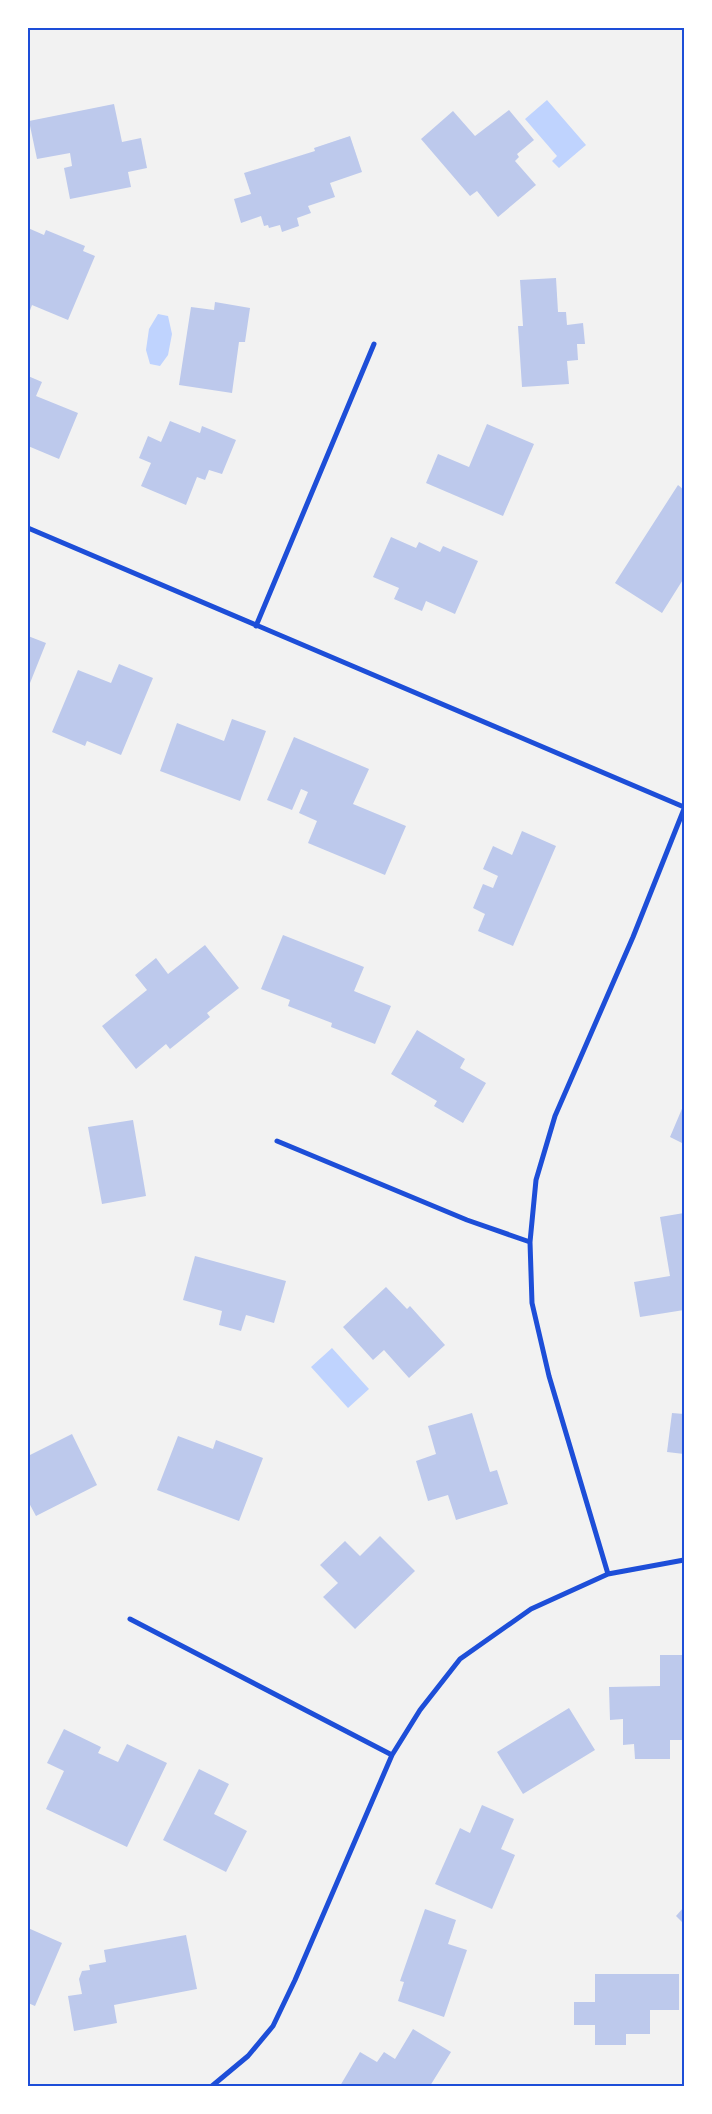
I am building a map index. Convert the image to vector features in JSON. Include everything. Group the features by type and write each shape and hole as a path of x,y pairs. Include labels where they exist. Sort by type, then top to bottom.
{"street":[{"path":"256,626 374,344"},
{"path":"28,528 684,808 633,937 555,1116 536,1180 530,1242 532,1303 549,1376 608,1574"},
{"path":"277,1141 467,1220 530,1242"},
{"path":"212,2086 248,2056 272,2026 295,1980 392,1756 420,1710 460,1659 531,1609 608,1574 684,1560"},
{"path":"130,1619 392,1756"}],"water":[{"path":"547,100 586,145 559,168 552,161 557,156 525,119"},
{"path":"158,314 168,316 172,334 168,355 160,366 150,364 146,350 149,329"},
{"path":"332,1348 369,1389 348,1408 311,1367"}],"building":[{"path":"114,104 122,142 141,138 147,168 128,172 131,187 70,199 64,168 72,166 70,153 37,159 29,121"},
{"path":"509,110 534,140 517,154 519,157 515,161 536,185 498,217 477,191 470,196 421,139 453,111 475,136"},
{"path":"350,136 362,172 330,183 335,197 308,206 311,213 297,218 299,226 282,232 280,225 269,228 268,225 264,226 261,216 241,223 234,199 251,194 244,173 315,151 314,148"},
{"path":"28,228 44,235 46,230 85,246 83,251 95,256 68,320 32,305 28,316"},
{"path":"556,278 558,312 566,312 567,325 583,323 585,344 577,344 578,360 567,361 569,384 522,387 518,326 523,326 520,280"},
{"path":"215,302 250,308 245,342 239,342 232,393 179,385 191,307 214,310"},
{"path":"28,376 42,382 36,396 78,413 59,459 28,446"},
{"path":"170,421 200,433 202,426 236,440 222,474 209,470 205,480 197,477 186,505 141,486 151,463 139,458 148,436 161,442"},
{"path":"487,424 534,444 503,516 426,483 438,454 469,467"},
{"path":"678,485 684,490 684,578 662,613 615,583"},
{"path":"391,537 416,548 419,542 440,552 443,546 478,561 455,614 426,601 422,611 394,599 399,588 373,577"},
{"path":"28,636 46,643 28,688"},
{"path":"119,664 153,678 121,755 87,741 85,746 52,732 78,670 111,683"},
{"path":"232,719 266,731 240,801 160,771 177,723 224,741"},
{"path":"294,737 369,769 353,804 406,826 385,875 308,843 317,821 299,813 308,792 301,789 292,810 267,800"},
{"path":"522,831 556,846 513,946 478,931 485,914 473,908 483,884 493,888 498,876 483,869 493,846 512,855"},
{"path":"283,935 364,967 354,991 391,1006 375,1044 331,1027 332,1023 288,1006 290,1000 261,989"},
{"path":"205,945 239,988 207,1013 210,1017 170,1049 166,1044 136,1069 102,1026 147,990 135,975 156,958 168,974"},
{"path":"417,1030 465,1059 460,1068 486,1083 463,1123 434,1106 437,1101 391,1074"},
{"path":"684,1104 684,1144 670,1137"},
{"path":"133,1120 146,1196 102,1204 88,1127"},
{"path":"684,1213 684,1310 640,1317 634,1282 670,1276 660,1217"},
{"path":"195,1256 286,1281 274,1323 246,1315 241,1331 219,1325 222,1311 183,1300"},
{"path":"386,1287 407,1309 410,1306 445,1345 409,1378 384,1350 373,1360 343,1327"},
{"path":"472,1413 490,1472 497,1470 508,1504 456,1520 448,1495 428,1501 416,1461 436,1454 428,1426"},
{"path":"672,1413 684,1414 684,1454 667,1452"},
{"path":"72,1434 97,1485 36,1516 28,1504 28,1456"},
{"path":"178,1436 213,1449 216,1440 263,1458 239,1521 157,1490"},
{"path":"380,1536 415,1571 355,1629 323,1597 338,1583 320,1565 345,1541 360,1556"},
{"path":"660,1655 684,1655 684,1740 670,1740 670,1759 635,1759 634,1744 623,1745 623,1719 610,1720 609,1687 660,1686"},
{"path":"569,1708 595,1750 523,1794 497,1752"},
{"path":"64,1729 101,1747 98,1753 118,1762 127,1744 167,1763 127,1847 46,1809 64,1771 47,1763"},
{"path":"199,1769 229,1784 214,1814 247,1831 226,1872 163,1840"},
{"path":"482,1805 514,1819 501,1849 515,1855 492,1909 435,1884 460,1828 470,1833"},
{"path":"684,1907 684,1924 676,1916"},
{"path":"425,1909 456,1920 448,1944 467,1950 444,2017 398,2001 404,1982 400,1981"},
{"path":"28,1928 62,1943 35,2006 28,2003"},
{"path":"186,1935 197,1989 114,2005 117,2023 74,2031 68,1996 82,1994 79,1979 82,1971 90,1970 89,1965 106,1962 104,1950"},
{"path":"595,1974 679,1974 679,2010 650,2010 650,2034 626,2034 626,2045 595,2045 595,2025 574,2025 574,2002 595,2002"},
{"path":"413,2029 451,2052 430,2086 340,2086 360,2052 377,2062 384,2052 395,2059"}]}
